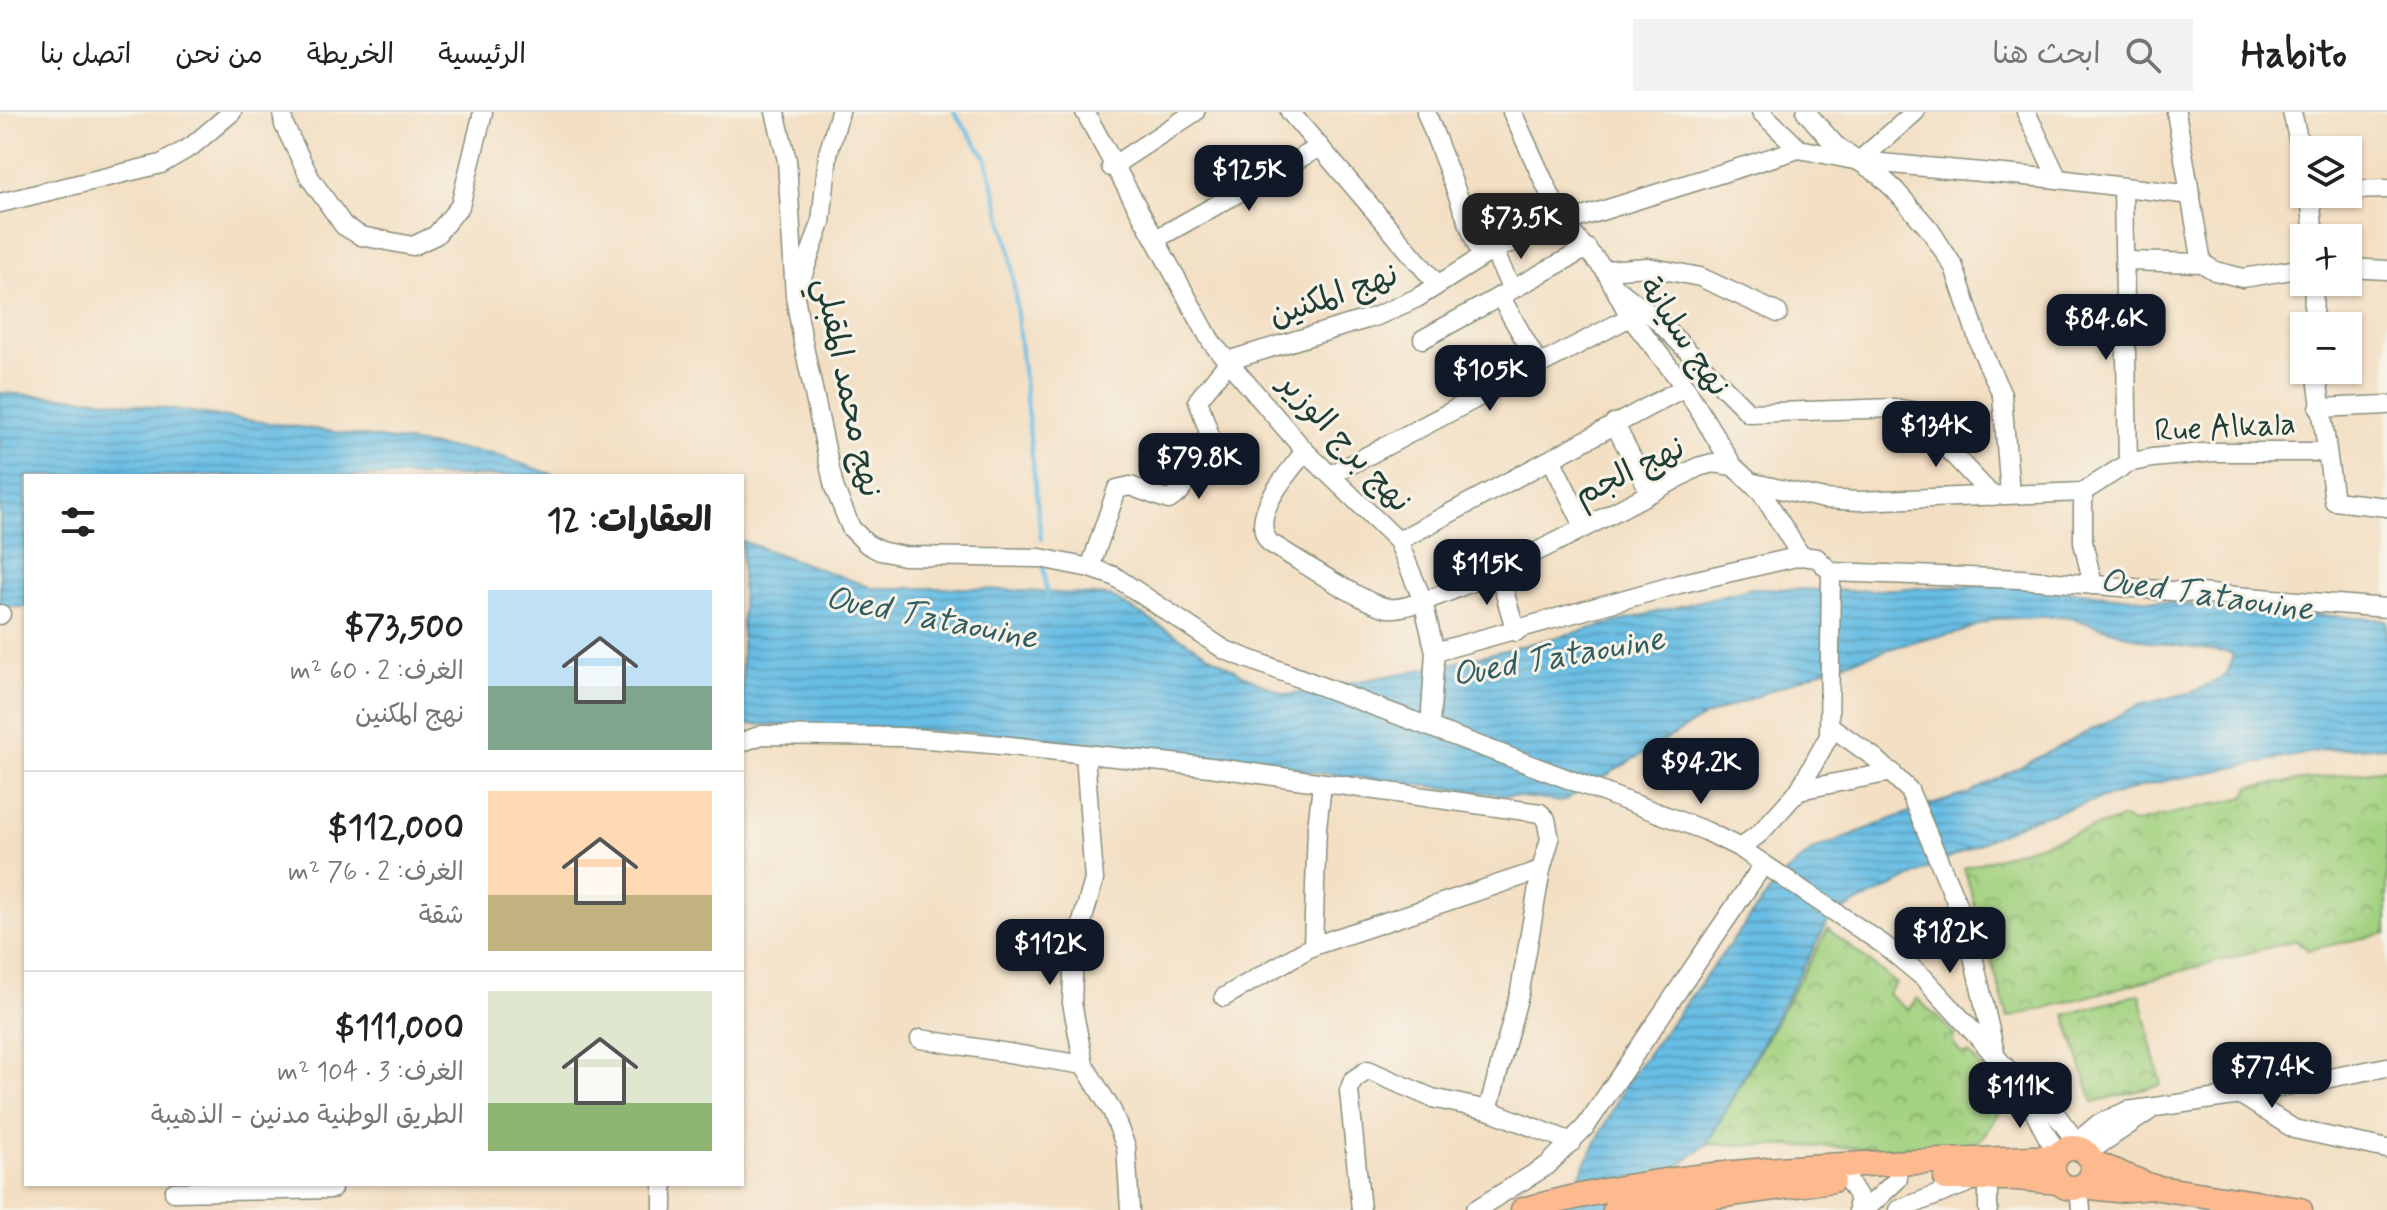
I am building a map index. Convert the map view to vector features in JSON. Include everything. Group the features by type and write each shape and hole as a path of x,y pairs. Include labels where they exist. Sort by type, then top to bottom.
{"main road":[{"path":"2075,1152 2053,1168 2075,1191"},
{"path":"2075,1152 2092,1173 2075,1191"},
{"path":"1523,1210 1655,1182 1899,1171 2075,1152 2152,1187 2221,1203 2300,1210"},
{"path":"1899,1171 1984,1178 2075,1191 2152,1187"},
{"path":"1615,1210 1837,1175"}],"street":[{"path":"0,203 161,164 192,146 232,112"},
{"path":"282,112 284,125 310,178 344,226 361,236 413,246 436,235 460,206 483,112"},
{"name":"نهج محمد المقبلي","path":"775,112 787,160 795,296 834,487 851,528 867,544 880,551 904,556 1040,558 1114,576 1225,650 1596,787 1740,848 1839,918 1884,945 1924,978 2019,1082 2048,1138 2075,1152"},
{"path":"795,296 821,223 828,154 840,112"},
{"path":"1111,167 1195,112"},
{"path":"1290,112 1437,284"},
{"path":"1426,112 1538,363"},
{"name":"نهج سليانة","path":"1513,112 1563,223 1605,270 1630,317 1685,387 1733,466 1754,483 1801,556 1817,558 1831,575"},
{"path":"1761,112 1799,149"},
{"path":"1806,112 1835,145 1895,190 1930,230 1954,267 1982,351 2002,395 2001,495"},
{"path":"2026,112 2058,179"},
{"path":"2176,112 2202,263"},
{"path":"2292,112 2297,136"},
{"path":"1859,161 1908,114"},
{"name":"نهج برج الوزير","path":"1093,115 1111,167 1156,239 1206,334 1305,451 1398,541 1423,601 1436,657 1430,726"},
{"path":"1156,239 1320,147"},
{"name":"نهج المكنين","path":"1230,360 1377,316 1487,253 1563,223 1799,149 1859,161 2191,195"},
{"path":"2123,189 2128,463"},
{"path":"2362,190 2387,189"},
{"path":"1423,339 1587,248"},
{"path":"2125,261 2202,263 2215,271 2243,278 2290,270"},
{"path":"1605,270 1648,267 1700,277 1778,313"},
{"path":"2362,269 2387,270"},
{"path":"1617,289 1656,319 1749,413 1895,408 1912,411 2001,495"},
{"path":"1331,475 1630,317"},
{"path":"1090,568 1117,489 1130,486 1169,500 1180,492 1209,433 1198,400 1230,360"},
{"path":"2317,384 2334,501 2387,507"},
{"path":"1398,541 1685,387"},
{"path":"2319,408 2387,405"},
{"path":"1614,423 1650,492"},
{"name":"نهج الجم","path":"1305,451 1269,506 1261,526 1263,535 1270,543 1378,605 1397,609 1498,570 1698,467 1713,463 1733,466"},
{"name":"Rue Alkala","path":"2083,492 2128,463 2214,452 2327,452"},
{"path":"1552,461 1584,526"},
{"path":"1754,483 1824,499 2083,492 2083,542 2093,585"},
{"path":"1436,657 1679,584 1801,556"},
{"path":"1498,570 1516,632"},
{"path":"1740,848 1760,833 1799,790 1824,746 1830,726 1831,575 2093,585 2387,608"},
{"path":"1830,726 1892,772 1909,790 1966,925 1996,1057"},
{"path":"744,741 762,735 901,737 1210,767 1540,813 1546,819 1550,839 1541,870 1520,991 1488,1110"},
{"path":"1085,754 1094,880 1074,950 1071,979 1084,1065 1121,1132 1127,1160 1130,1210"},
{"path":"1799,790 1892,772"},
{"path":"1313,946 1317,827 1322,785"},
{"path":"1224,997 1313,946 1541,870"},
{"path":"1475,1210 1495,1195 1531,1178 1572,1142 1770,870"},
{"path":"920,1039 1084,1065"},
{"path":"2075,1152 2152,1109 2387,1067"},
{"path":"1361,1210 1349,1091 1359,1073 1376,1071 1432,1098 1488,1110 1572,1142"},
{"path":"2241,1095 2294,1129 2387,1149"},
{"path":"1865,1210 1899,1171"},
{"path":"1837,1175 1858,1196 1858,1210"},
{"path":"1898,1210 1984,1178 1988,1210"},
{"path":"663,1186 663,1210"},
{"path":"173,1195 332,1189"}],"green space":[{"path":"2387,769 2387,933 2308,950 2296,940 2008,1018 1964,868 2124,818 2132,823 2245,797 2250,787"},
{"path":"1828,929 1896,983 1888,994 1908,1010 1917,998 1954,1034 1953,1043 1962,1054 1969,1053 2007,1099 1982,1138 1967,1150 1707,1144"},
{"path":"2140,994 2161,1085 2093,1102 2065,1015"}],"water":[{"path":"0,393 97,399 493,454 551,474 24,474 24,607 0,607"},
{"name":"Oued Tataouine","path":"744,542 873,588 966,588 1110,596 1243,675 1287,695 1445,665 1752,588 1852,591 2005,584 2223,608 2387,620 2387,746 2324,750 2150,784 2026,821 1831,916 1707,1144 1669,1173 1647,1210 1562,1210 1626,1083 1778,880 1811,851 1917,809 1970,793 2139,705 2193,692 2226,675 2232,653 2150,642 2065,616 1994,619 1955,634 1923,639 1830,667 1704,717 1562,802 989,733 744,724"}],"waterway":[{"path":"954,112 986,158 1010,249 1041,539"},
{"path":"1043,564 1047,599"}]}
